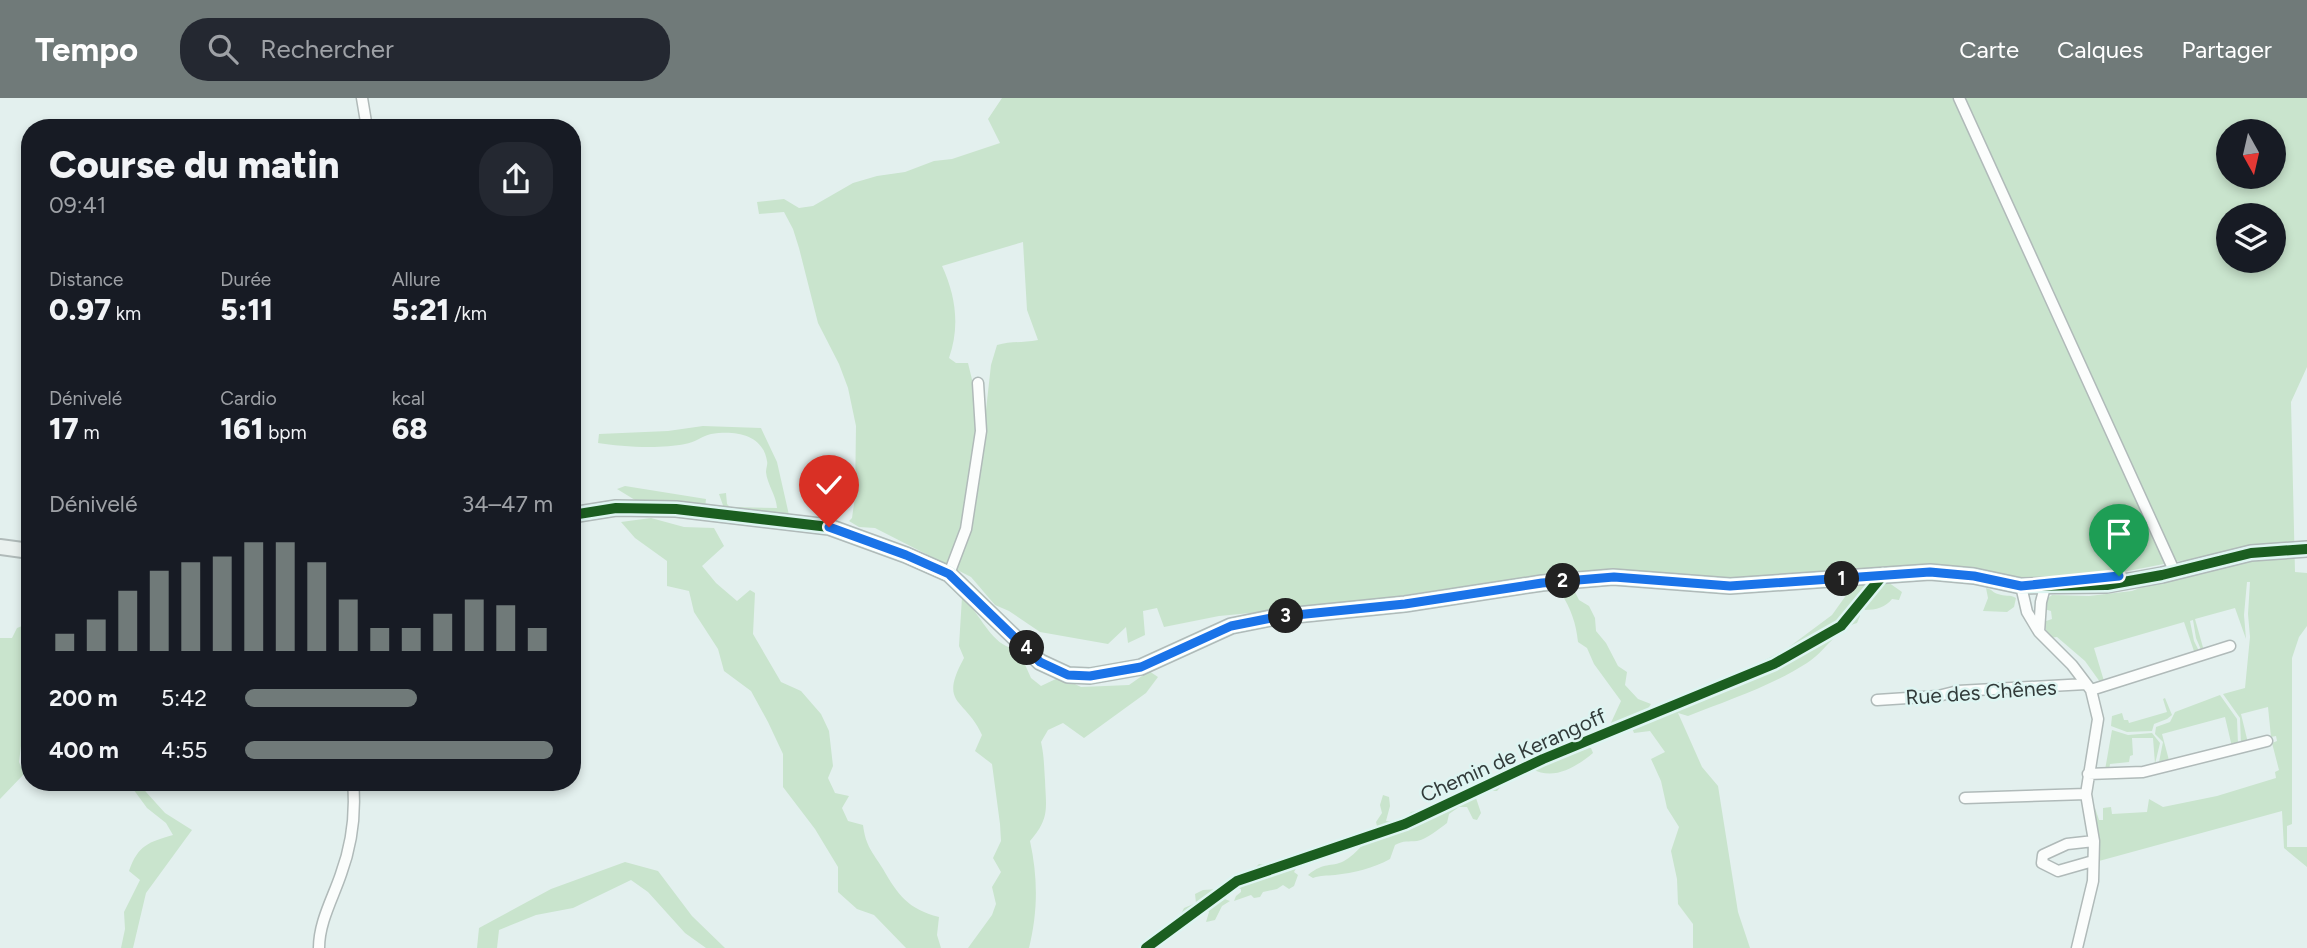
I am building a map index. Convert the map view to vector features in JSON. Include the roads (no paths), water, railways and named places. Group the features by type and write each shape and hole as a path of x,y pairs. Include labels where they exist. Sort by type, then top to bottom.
{"street":[{"path":"362,98 366,119"},
{"path":"1959,98 2172,566"},
{"path":"949,574 965,529 981,431 978,383"},
{"path":"581,514 616,509 676,509 829,527 949,574 1040,662 1068,675 1090,676 1141,667 1231,626 1254,621 1405,604 1542,583 1614,577 1730,586 1930,572 1974,576 2021,586 2107,585 2162,575 2251,553 2307,549"},
{"path":"0,547 21,550"},
{"path":"2021,586 2119,576 2183,563 2221,560"},
{"name":"Chemin de Kerangoff","path":"1146,948 1237,881 1405,824 1543,759 1773,664 1841,625 1883,575"},
{"path":"2021,586 2027,612 2039,632 2072,665 2089,687 2098,719 2086,794 2094,841 2093,881 2077,948"},
{"path":"2039,632 2045,587"},
{"name":"Rue des Chênes","path":"1877,700 1938,696 1958,691 2089,687 2230,646"},
{"path":"2088,774 2143,772 2267,741"},
{"path":"319,948 323,926 350,846 355,815 354,791"},
{"path":"1965,798 2086,794"},
{"path":"2093,861 2058,871 2042,863 2043,855 2067,844 2094,841"}]}
